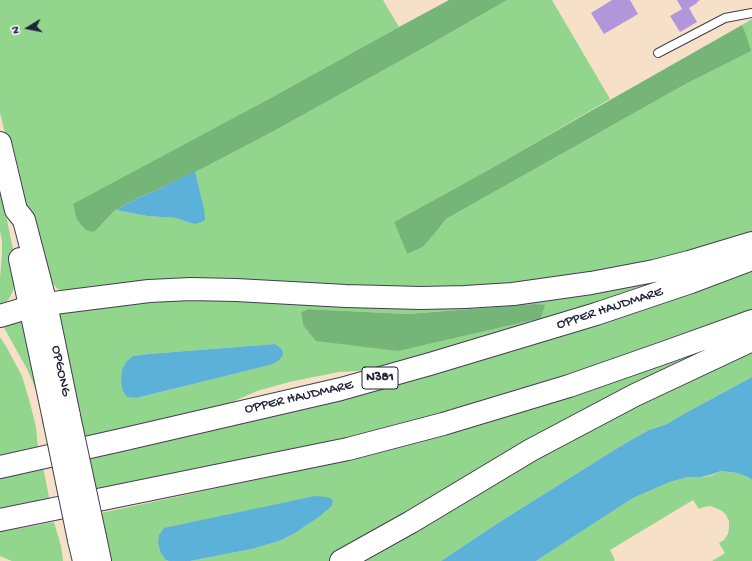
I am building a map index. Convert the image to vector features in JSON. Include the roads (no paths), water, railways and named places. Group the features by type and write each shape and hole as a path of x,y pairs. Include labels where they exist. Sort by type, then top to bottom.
{"main road":[{"name":"OPGONG","path":"0,143 16,210 24,220 38,305 87,538"},
{"path":"0,316 38,305 149,290 236,290 346,296 421,298 465,298 513,294 654,272 752,242"},
{"name":"OPPER HAUDMARE","path":"0,467 341,389 596,314 691,282 752,259"},
{"path":"0,520 348,449 442,424 569,386 752,321"},
{"path":"341,561 411,522 531,450 635,395 752,340"},
{"path":"84,561 87,538"},
{"path":"87,538 100,561"}],"lane":[{"path":"658,53 725,18 752,12"}],"water":[{"path":"195,171 204,208 205,220 199,223 194,224 176,218 147,216 116,210 140,197"},
{"path":"275,344 282,349 283,355 278,361 270,365 137,398 127,397 123,391 121,382 122,370 126,362 133,356"},
{"path":"752,377 752,480 737,473 721,471 701,477 688,477 670,482 633,498 536,561 441,561 498,523 619,447 649,430 667,424"},
{"path":"315,496 328,497 333,500 332,506 319,517 295,533 279,541 252,549 190,561 169,561 166,560 161,553 158,543 159,535 164,528"}]}
